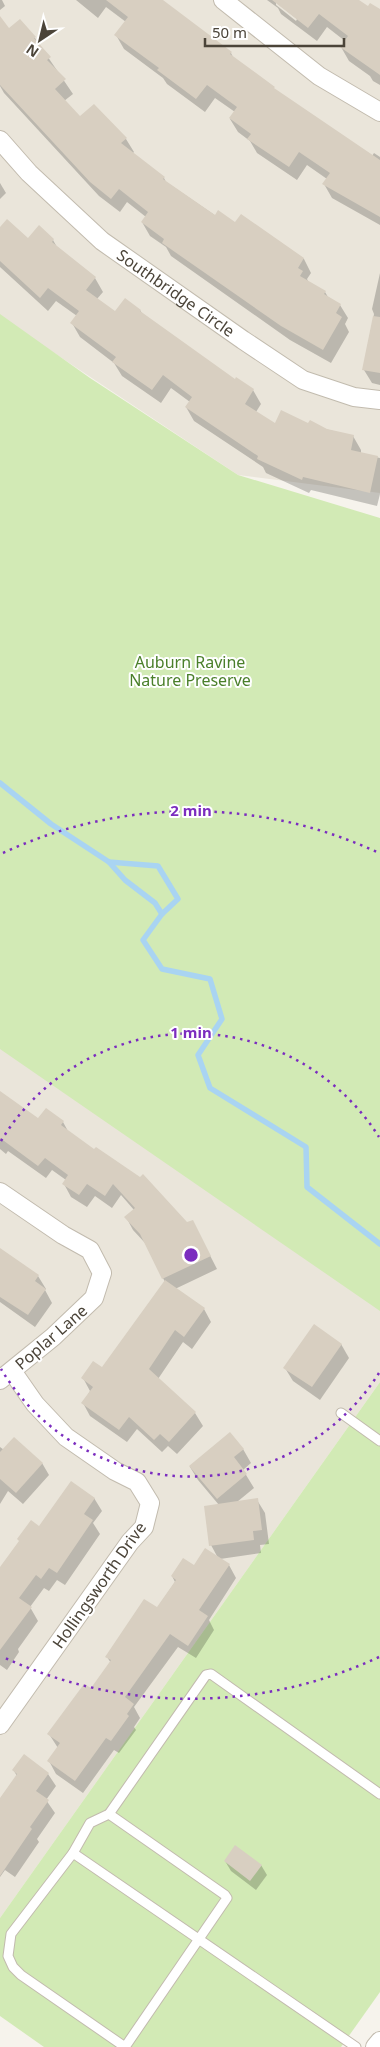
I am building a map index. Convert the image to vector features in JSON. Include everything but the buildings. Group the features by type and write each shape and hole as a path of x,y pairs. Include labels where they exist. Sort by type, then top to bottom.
{"street":[{"path":"223,0 319,76 380,112"},
{"name":"Southbridge Circle","path":"0,140 29,173 102,241 243,340 303,380 354,398 380,400"},
{"name":"Poplar Lane","path":"0,1192 62,1235 90,1250 102,1273 94,1298 6,1376"},
{"name":"Hollingsworth Drive","path":"0,1725 130,1542 144,1527 150,1503 137,1482 115,1471 66,1437 6,1376"},
{"path":"376,2047 380,2040"}],"lane":[{"path":"340,1413 380,1441"},
{"path":"109,1814 225,1896 227,1902 125,2047 21,1975 13,1967 8,1956 11,1934 73,1853 90,1823 109,1814 206,1675 212,1674 380,1794"},
{"path":"73,1853 356,2047"}],"shaded area":[{"path":"0,0 380,0 380,493 238,475 0,317"},
{"path":"0,1048 380,1309 380,1382 0,1918"}],"green space":[{"name":"Auburn Ravine Nature Preserve","path":"0,314 90,378 238,475 380,518 380,1311 0,1049"},
{"path":"380,1382 380,1992 341,2047 44,2047 0,2016 0,1918"}],"waterway":[{"path":"0,783 51,824 109,862 158,866 178,899 162,914 143,940 162,969 210,979 222,1019 198,1055 210,1088 306,1147 307,1187 380,1244"},
{"path":"109,862 125,880 155,903 162,914"}]}
